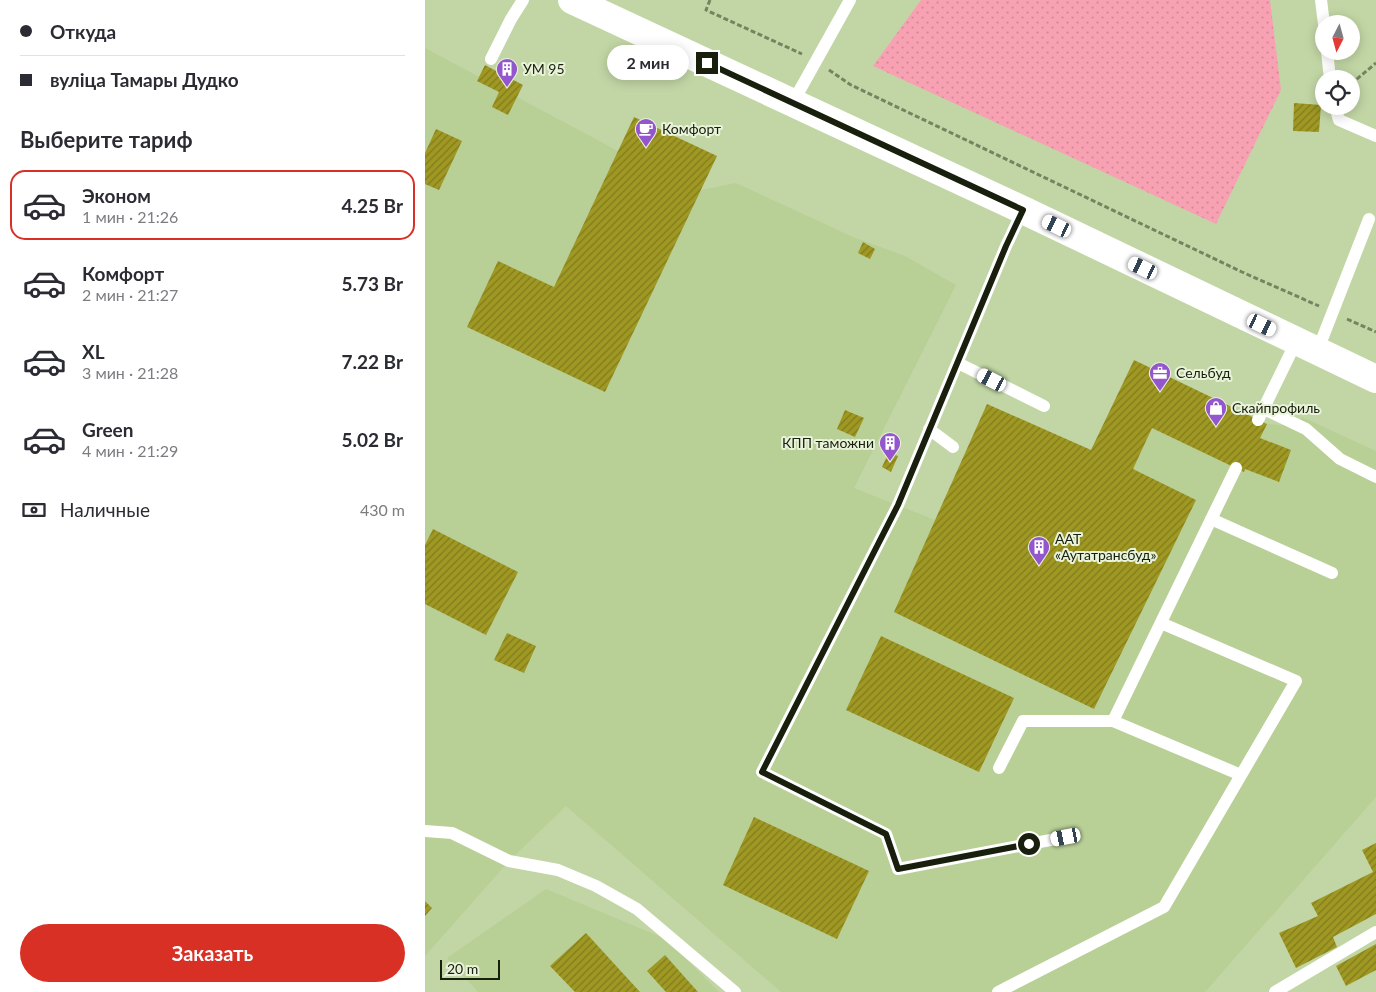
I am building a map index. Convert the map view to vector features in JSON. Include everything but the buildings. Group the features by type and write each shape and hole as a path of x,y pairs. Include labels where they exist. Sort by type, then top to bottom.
{"street":[{"path":"572,0 1023,210 1376,379"}],"lane":[{"path":"491,59 523,0"},
{"path":"792,104 851,0"},
{"path":"1321,0 1323,15"},
{"path":"1338,115 1339,120 1376,136"},
{"path":"1023,210 898,505 762,772 886,834 898,869 1066,837"},
{"path":"1369,219 1334,313 1307,347 1261,415 1306,430 1340,459 1376,477"},
{"path":"958,362 1044,406"},
{"path":"929,429 953,447"},
{"path":"1113,721 1236,468"},
{"path":"1211,519 1332,573"},
{"path":"998,992 1164,907 1296,681 1161,622"},
{"path":"999,768 1023,721 1113,721 1241,776"},
{"path":"425,831 452,833 509,861 558,870 596,886 637,910 735,992"},
{"path":"1275,992 1376,932"}],"path":[{"path":"710,0 706,10 817,61 851,85 1242,272 1376,332"},
{"path":"1360,76 1376,63"}],"shaded area":[{"path":"921,0 1270,0 1281,90 1216,224 873,66"},
{"path":"425,48 618,151 701,190 736,183 853,237 905,256 956,285 854,488 935,520 987,404 1091,450 1143,364 1267,424 1298,426 1302,417 1376,451 1376,797 1205,992 781,992 566,806 509,861 425,956"},
{"path":"546,889 666,939 719,992 478,992 447,958"}],"place":[{"name":"УМ 95","path":"507,88"},
{"name":"Комфорт","path":"646,148"},
{"name":"Сельбуд","path":"1160,392"},
{"name":"Скайпрофиль","path":"1216,427"},
{"name":"КПП таможни","path":"890,462"},
{"name":"ААТ «Аутатрансбуд»","path":"1039,566"}],"route":[{"path":"707,63 1023,210 1006,246 898,505 762,772 886,834 898,869 1029,844"}]}
